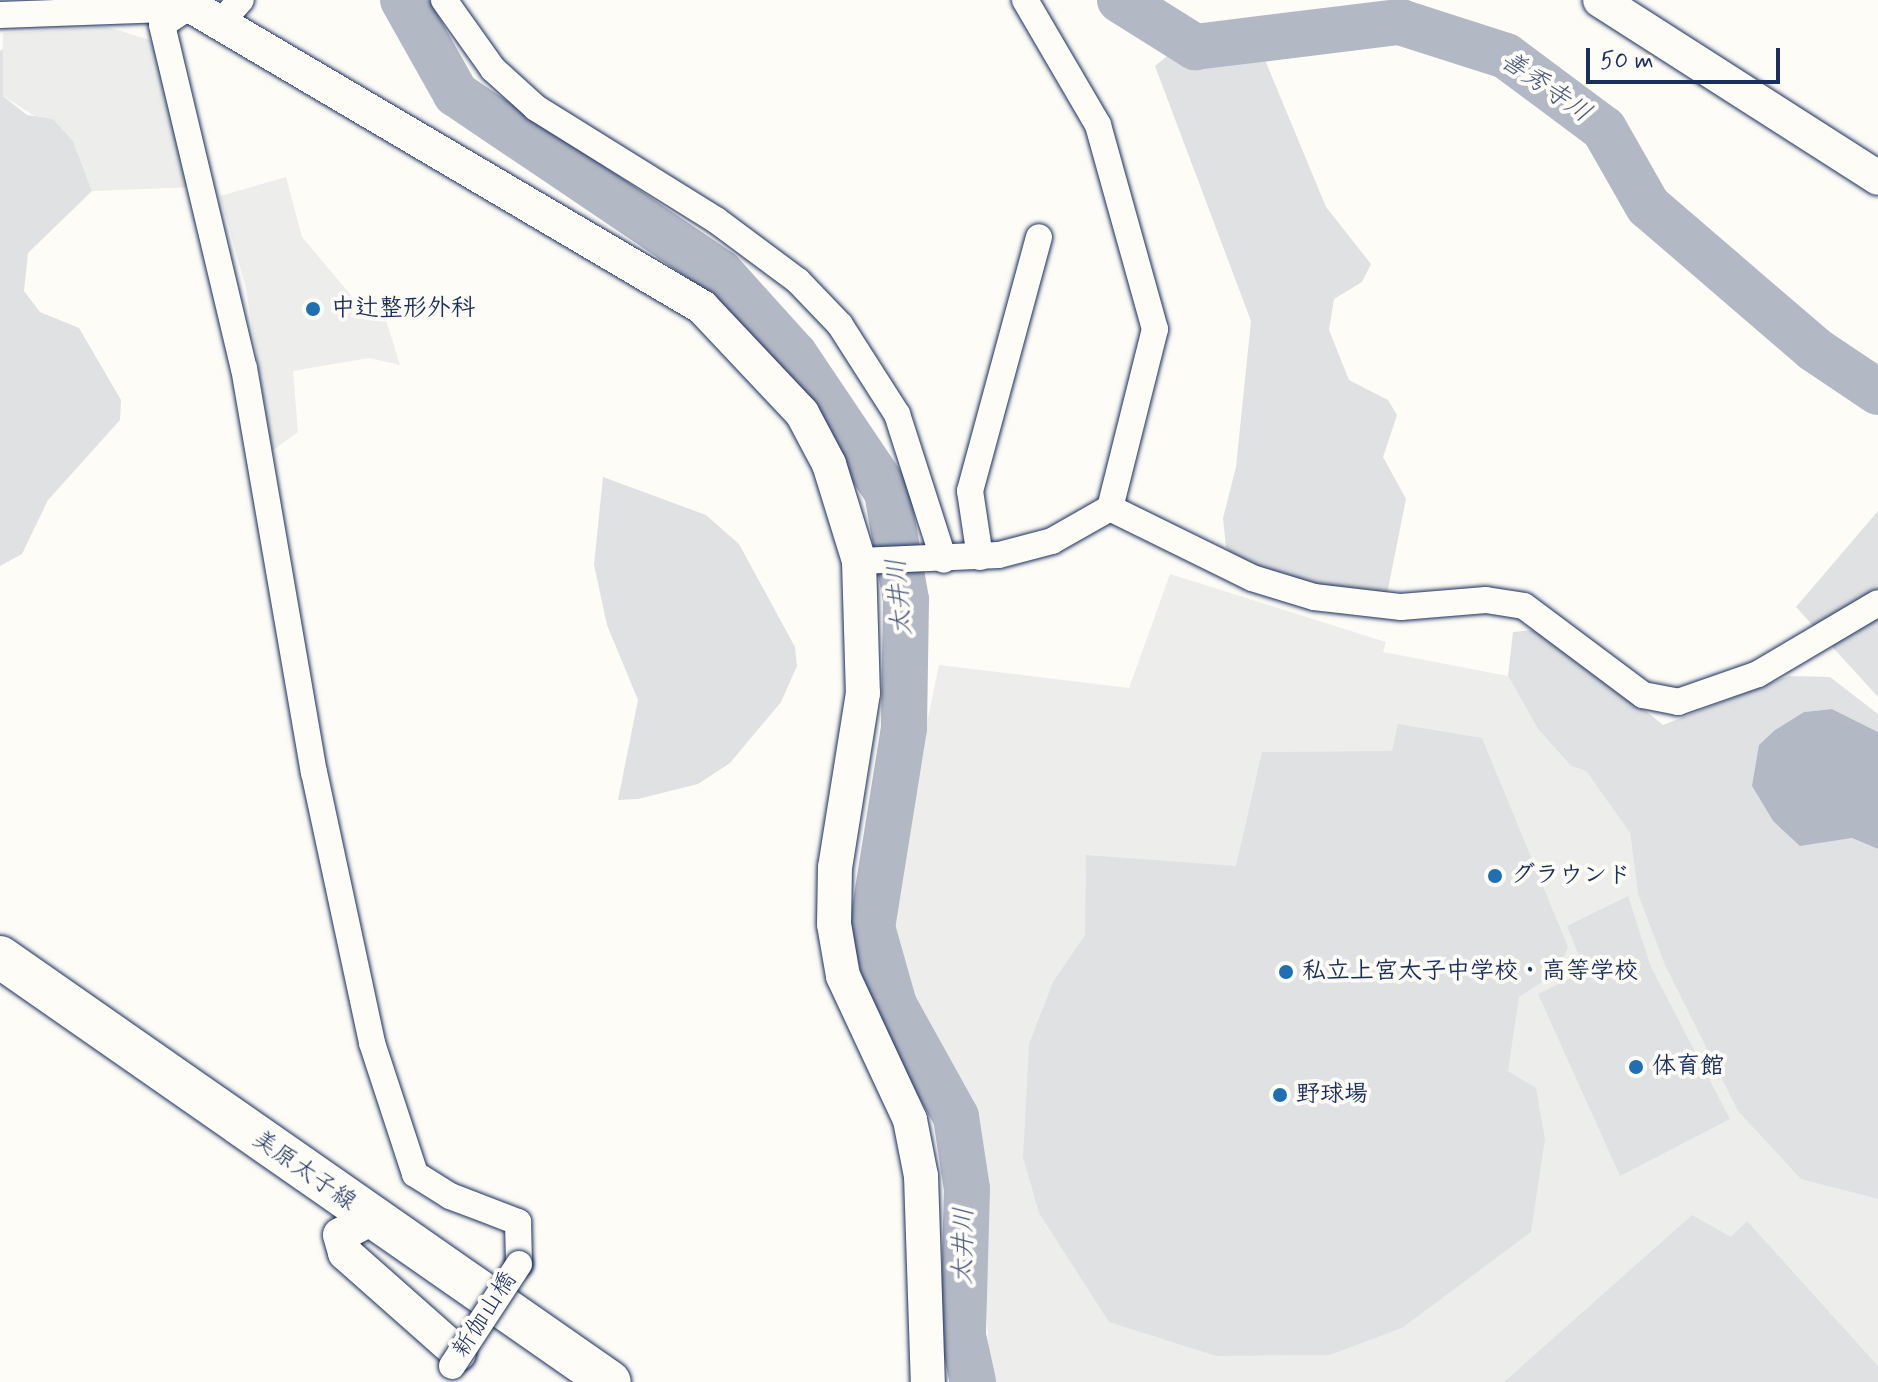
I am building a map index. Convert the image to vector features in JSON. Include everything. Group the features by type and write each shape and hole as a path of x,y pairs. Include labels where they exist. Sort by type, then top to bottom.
{"main road":[{"name":"美原太子線","path":"0,957 610,1382"}],"street":[{"path":"444,0 493,69 536,108 716,220 798,281 840,325 897,414 940,561"},
{"path":"864,561 940,561 980,557 1052,541 1110,508 1155,329 1098,125 1025,0"},
{"path":"1600,0 1878,178"},
{"path":"0,15 184,4 231,12 702,307 802,413 829,464 864,561 863,693 835,867 834,924 843,976 910,1120 921,1176 928,1382"},
{"name":"新伽山橋","path":"184,4 162,25 244,368 314,772 372,1043 415,1174 450,1196 518,1222 519,1264 453,1367"},
{"path":"980,557 970,491 1039,237"},
{"path":"1110,508 1252,578 1314,597 1401,607 1486,600 1524,606 1653,700 1708,697 1878,603"},
{"path":"372,1218 340,1235 345,1253 453,1367"}],"shaded area":[{"path":"108,27 156,42 196,187 92,191 73,141 2,95 3,33"},
{"path":"1222,48 1263,55 1326,207 1371,264 1362,282 1334,299 1329,330 1349,380 1388,400 1397,415 1383,457 1406,499 1384,609 1239,563 1226,547 1223,518 1236,467 1251,321 1155,66 1171,53"},
{"path":"3,49 3,96 27,115 53,119 73,141 92,191 28,253 24,291 40,312 79,328 121,400 120,420 48,500 22,554 0,566 0,51"},
{"name":"中辻整形外科","path":"286,177 302,237 355,300 372,303 385,317 400,365 369,358 293,371 298,432 272,451 246,288 220,196"},
{"path":"603,477 706,515 739,544 795,647 797,666 781,702 730,763 698,784 638,799 618,800 638,700 607,625 594,565"},
{"path":"1878,511 1878,697 1796,607"},
{"name":"私立上宮太子中学校・高等学校","path":"1170,574 1386,642 1383,652 1508,676 1538,729 1571,766 1586,771 1630,833 1638,894 1878,1199 1878,1382 990,1382 978,1141 906,979 895,929 893,885 939,665 1129,688"},
{"path":"1533,630 1563,643 1663,725 1789,676 1830,677 1878,714 1878,732 1832,709 1804,712 1752,786 1773,821 1800,845 1852,838 1878,849 1878,1199 1801,1179 1738,1111 1665,965 1638,894 1630,833 1586,771 1571,766 1538,729 1508,676 1513,632"},
{"path":"1832,709 1878,732 1878,849 1852,838 1800,846 1773,821 1752,786 1759,745 1775,730 1804,712"},
{"name":"野球場","path":"1398,724 1482,738 1568,947 1557,972 1519,997 1508,1071 1536,1088 1545,1139 1531,1232 1402,1328 1330,1355 1216,1356 1109,1322 1039,1213 1023,1157 1029,1044 1053,982 1085,935 1086,855 1236,866 1262,752 1392,751"},
{"name":"体育館","path":"1628,896 1651,967 1730,1119 1620,1176 1538,994 1585,971 1567,926"},
{"path":"1692,1215 1731,1237 1747,1221 1878,1366 1878,1382 1504,1382"}],"waterway":[{"name":"太井川","path":"403,0 456,94 720,272 795,355 887,492 906,600 904,728 872,927 894,1005 956,1117 967,1189 963,1336 973,1382"},
{"name":"善秀寺川","path":"1120,0 1195,47 1400,22 1506,56 1604,129 1648,206 1814,349 1878,392"}],"place":[{"name":"中辻整形外科","path":"313,309"},
{"name":"グラウンド","path":"1495,876"},
{"name":"私立上宮太子中学校・高等学校","path":"1286,972"},
{"name":"体育館","path":"1636,1067"},
{"name":"野球場","path":"1280,1095"}]}
